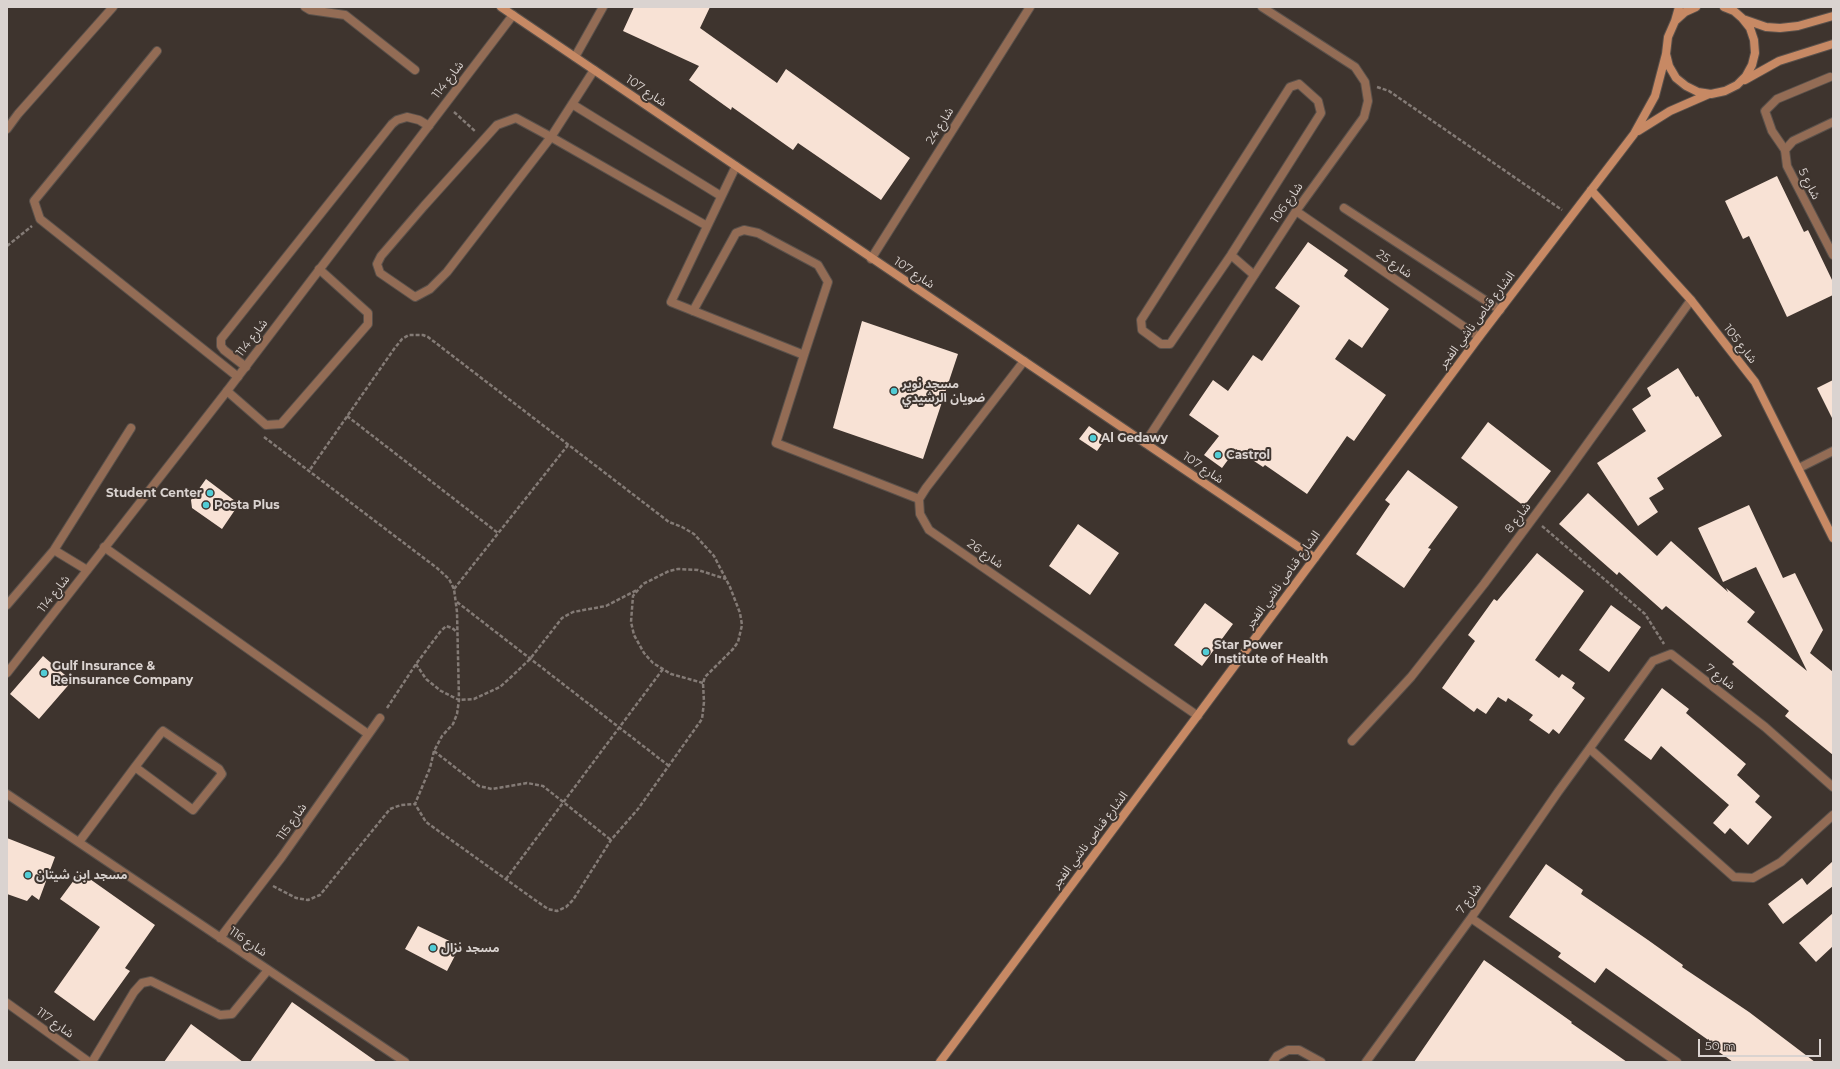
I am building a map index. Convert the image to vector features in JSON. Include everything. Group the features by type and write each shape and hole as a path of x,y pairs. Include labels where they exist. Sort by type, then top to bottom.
{"street":[{"path":"7,129 18,114 113,7"},
{"path":"305,7 310,10 345,15 415,70"},
{"name":"شارع 107","path":"501,7 1315,558"},
{"path":"575,57 603,7"},
{"name":"شارع 24","path":"871,258 1030,7"},
{"name":"شارع 106","path":"1145,443 1296,211 1364,117 1368,101 1365,82 1355,67 1262,7"},
{"name":"الشارع قناص ناشي الفجر","path":"940,1062 1479,337 1634,134 1655,96 1666,54 1668,37 1675,22 1679,7"},
{"path":"1675,22 1685,12 1696,7"},
{"path":"1724,7 1734,11 1742,18 1750,28 1754,40 1755,53 1752,65 1746,76 1737,85"},
{"name":"شارع 114","path":"7,673 246,367 513,15"},
{"path":"1742,18 1766,27 1780,28 1798,26 1833,16"},
{"path":"1737,85 1759,71 1779,62 1833,44"},
{"path":"157,51 34,200 40,219 238,376"},
{"path":"1666,54 1676,78 1692,89 1711,94"},
{"path":"594,70 551,137 447,272 430,289 415,297 380,273 377,264 381,256 483,139 497,125 516,118 551,137 707,226"},
{"path":"1830,77 1777,99 1765,111 1772,131 1785,150 1793,141 1833,122"},
{"path":"1299,84 1318,101 1321,113 1230,255 1170,344 1161,344 1142,330 1142,320 1290,87 1299,84"},
{"name":"الشارع قناص ناشي الفجر","path":"1634,134 1670,111 1711,94 1725,91 1737,85"},
{"path":"572,104 721,196"},
{"path":"246,367 224,350 221,346 222,339 392,124 397,120 407,117 420,120 429,126"},
{"name":"شارع 5","path":"1785,150 1787,166 1833,255"},
{"path":"736,166 671,302 804,356"},
{"name":"شارع 105","path":"1591,190 1691,300 1755,382 1833,538"},
{"path":"1344,208 1500,310"},
{"name":"شارع 25","path":"1296,211 1479,337"},
{"path":"694,311 736,233 744,230 758,233 818,265 828,282 776,443 919,499 1024,361"},
{"path":"1230,255 1254,275"},
{"path":"227,391 266,425 281,424 368,324 368,313 319,269"},
{"name":"شارع 8","path":"1352,741 1411,678 1533,518 1691,300"},
{"path":"7,605 54,550 131,428"},
{"path":"1799,468 1833,451"},
{"name":"شارع 26","path":"919,499 920,514 929,530 1198,716"},
{"path":"104,547 368,734"},
{"path":"54,550 87,570"},
{"name":"شارع 7","path":"1366,1062 1471,918 1653,661 1671,654 1765,727 1833,787"},
{"name":"شارع 115","path":"220,938 264,880 380,718"},
{"path":"79,842 162,732 165,731 219,769 222,774 193,810 135,768"},
{"path":"1590,749 1734,877 1752,878 1781,862 1833,815"},
{"name":"شارع 116","path":"7,794 404,1062"},
{"path":"1471,918 1677,1062"},
{"path":"90,1062 134,992 142,984 151,981 220,1015 232,1014 268,970"},
{"name":"شارع 117","path":"7,1003 90,1062"},
{"path":"1273,1062 1278,1056 1288,1050 1299,1050 1320,1062"}],"path":[{"path":"1365,82 1389,91 1571,216"},
{"path":"445,104 483,139"},
{"path":"7,246 40,219"},
{"path":"309,471 402,339 416,334 428,337 669,522 694,534 714,556 726,579 740,614 742,625 741,634 733,649 705,677 703,683 704,702 702,719 638,809 611,840 573,900 562,909 557,910 548,908 426,822 415,804"},
{"path":"348,416 498,532"},
{"path":"261,434 437,568 449,579 454,589 458,632 459,700 457,714 453,724 442,736 434,750 430,768 415,804"},
{"path":"454,589 568,445"},
{"path":"1533,518 1645,614 1671,654"},
{"path":"416,664 426,679 441,691 459,700 474,699 500,687 530,659 562,618 573,612 606,606 637,590 650,580 678,569 698,570 726,579"},
{"path":"637,590 633,596 631,622 634,635 644,653 652,662 671,674 703,683"},
{"path":"456,602 669,766"},
{"path":"380,718 416,664 446,626 458,632"},
{"path":"506,879 663,669"},
{"path":"434,750 479,786 492,789 535,784 543,786 611,840"},
{"path":"264,880 296,898 308,900 320,895 390,809 401,804 415,804"}],"building":[{"path":"634,7 710,7 700,28 777,83 786,69 910,158 881,200 798,143 793,150 732,107 731,110 689,80 699,66 623,31"},
{"path":"1777,176 1804,232 1808,230 1833,282 1833,295 1787,317 1749,236 1743,239 1725,201"},
{"path":"1308,242 1348,270 1344,276 1389,309 1362,348 1349,339 1335,359 1386,395 1354,441 1347,436 1307,494 1265,465 1263,467 1236,449 1222,468 1204,455 1219,436 1189,415 1213,380 1228,391 1253,355 1262,361 1300,306 1275,288"},
{"name":"مسجد نوير ضويان الرشيدي","path":"862,321 958,354 923,459 833,428"},
{"path":"1678,368 1696,397 1698,396 1722,436 1657,478 1664,489 1649,498 1658,512 1638,526 1597,463 1646,431 1632,409 1651,396 1647,388"},
{"path":"1833,380 1833,420 1817,388"},
{"path":"1488,422 1551,471 1524,506 1461,458"},
{"name":"Al Gedawy","path":"1089,426 1106,438 1097,451 1079,439"},
{"path":"1408,470 1458,507 1428,548 1431,549 1404,588 1356,554 1390,504 1385,500"},
{"path":"206,479 239,504 222,529 192,508 191,500"},
{"path":"1588,493 1657,556 1671,541 1728,592 1726,588 1755,612 1747,622 1807,671 1756,567 1723,582 1698,528 1749,505 1783,578 1795,573 1823,630 1810,653 1833,672 1833,755 1785,716 1789,711 1732,664 1734,662 1666,606 1662,610 1619,572 1617,575 1559,524"},
{"path":"1078,524 1119,553 1090,595 1049,566"},
{"path":"1537,553 1584,591 1535,660 1559,678 1562,674 1575,683 1572,688 1585,698 1559,734 1553,729 1549,734 1529,720 1533,715 1508,698 1506,702 1498,697 1486,714 1477,708 1474,712 1442,688 1475,641 1468,635 1494,599 1497,601"},
{"path":"1205,603 1233,624 1202,666 1174,645"},
{"path":"1611,605 1641,627 1609,672 1579,650"},
{"path":"43,656 72,681 39,719 10,694"},
{"path":"1662,688 1689,709 1686,713 1746,764 1737,775 1760,796 1755,802 1772,817 1748,845 1730,828 1725,834 1713,823 1729,805 1661,746 1651,760 1624,740"},
{"name":"مسجد ابن شيتان","path":"7,838 55,857 39,900 32,895 27,901 7,894"},
{"path":"1833,861 1833,886 1783,924 1768,904 1802,878 1807,885"},
{"path":"1546,864 1583,890 1581,894 1683,965 1682,967 1749,1012 1815,1062 1733,1062 1719,1052 1721,1049 1606,968 1595,983 1558,957 1561,953 1509,917"},
{"path":"80,872 155,925 125,968 130,971 94,1021 54,992 100,927 60,899"},
{"path":"1833,913 1833,946 1816,962 1799,943"},
{"name":"مسجد نزال","path":"418,926 460,946 447,971 405,949"},
{"path":"1484,960 1572,1022 1571,1023 1627,1062 1414,1062"},
{"path":"292,1002 377,1062 250,1062"},
{"path":"191,1024 243,1062 164,1062"}],"place":[{"name":"مسجد نوير ضويان الرشيدي","path":"894,391"},
{"name":"Al Gedawy","path":"1093,438"},
{"name":"Castrol","path":"1218,455"},
{"name":"Student Center","path":"210,493"},
{"name":"Posta Plus","path":"206,505"},
{"name":"Star Power Institute of Health","path":"1206,652"},
{"name":"Gulf Insurance & Reinsurance Company","path":"44,673"},
{"name":"مسجد ابن شيتان","path":"28,875"},
{"name":"مسجد نزال","path":"433,948"}]}
